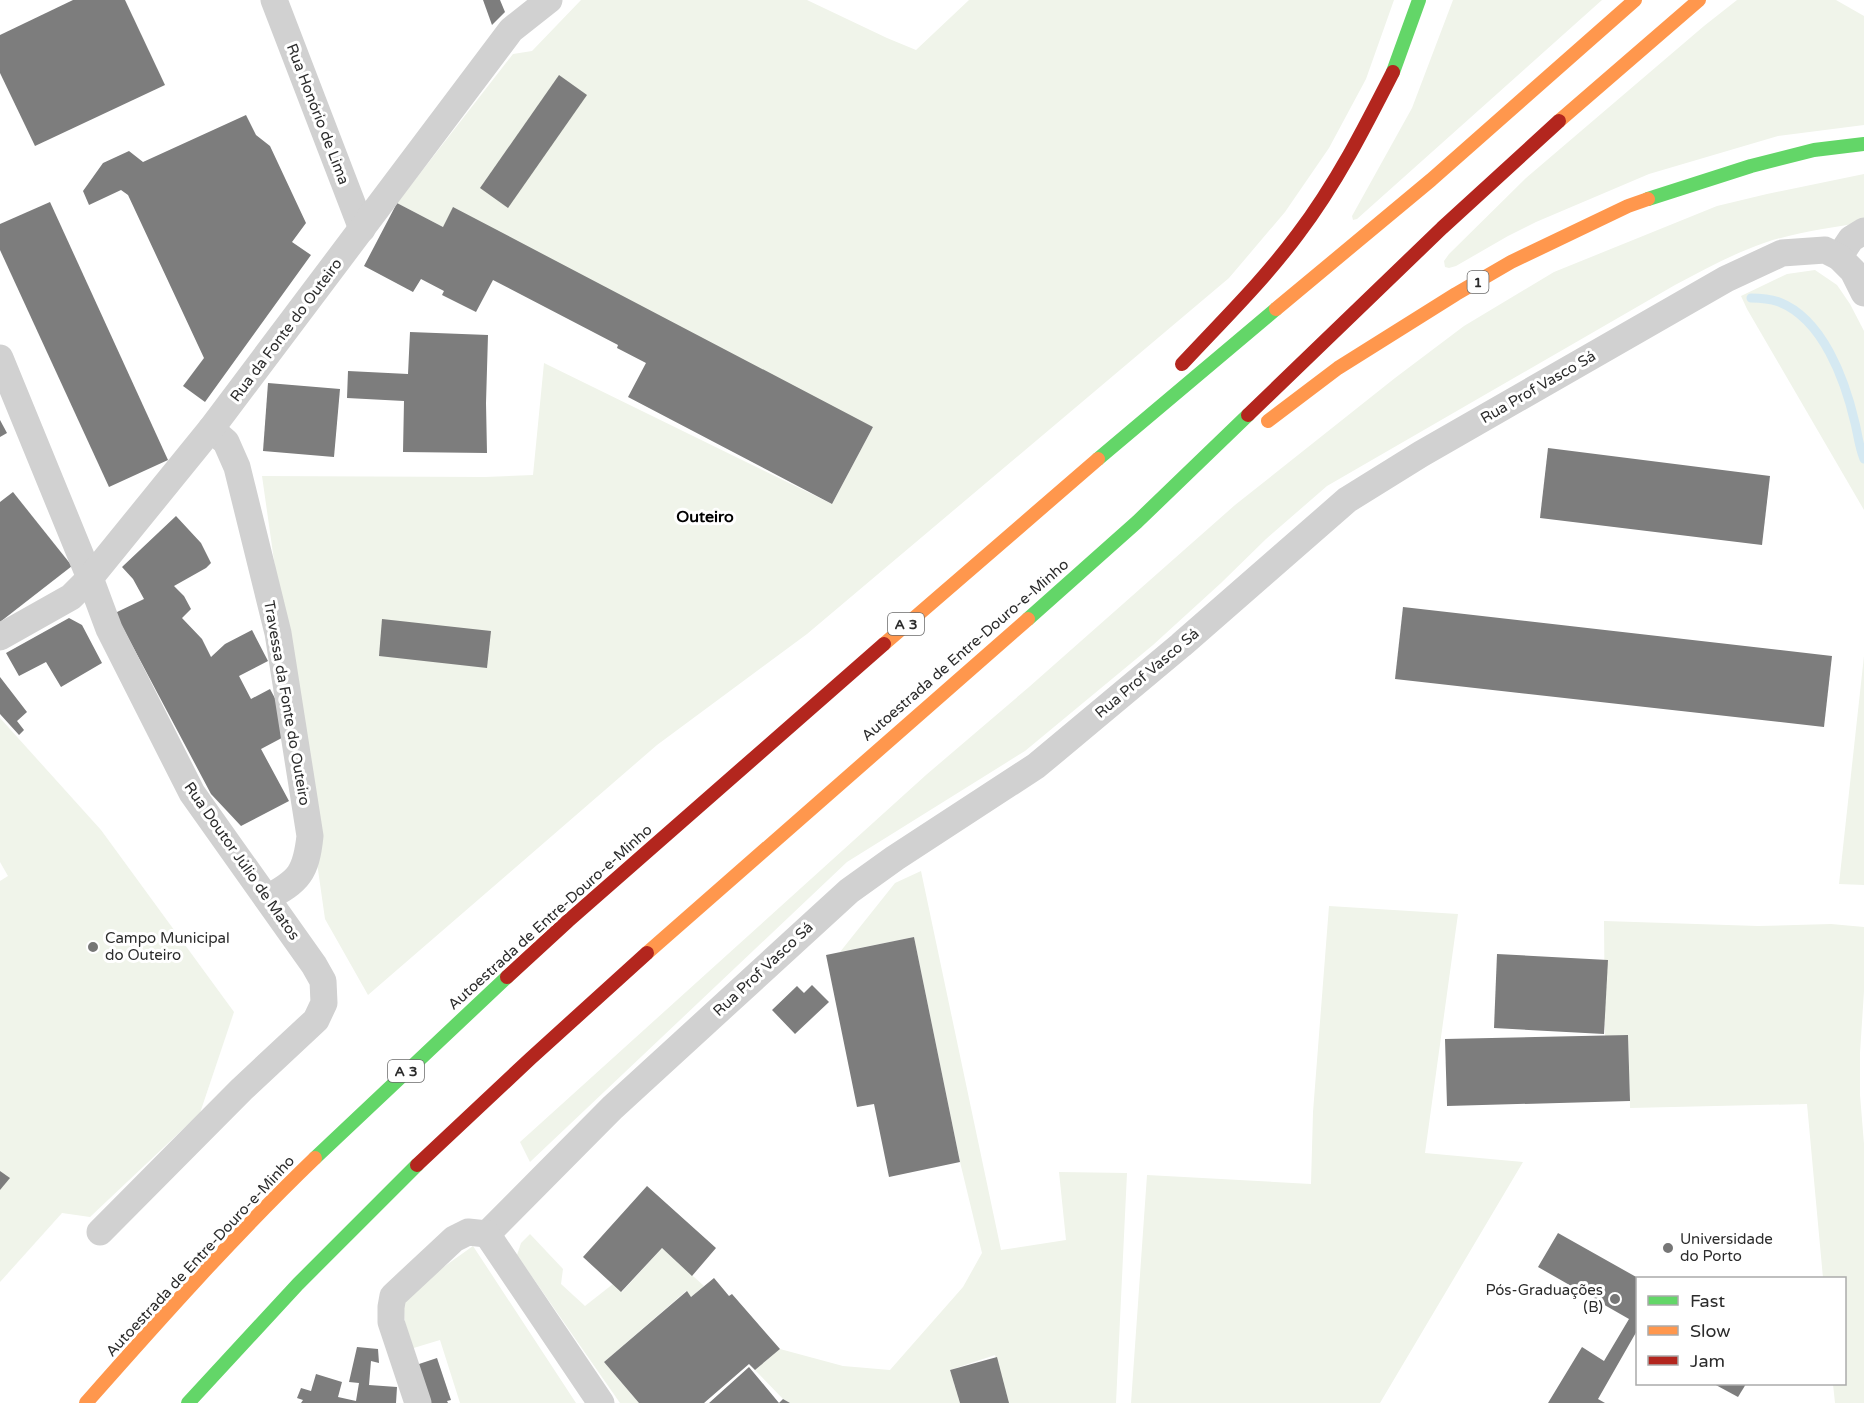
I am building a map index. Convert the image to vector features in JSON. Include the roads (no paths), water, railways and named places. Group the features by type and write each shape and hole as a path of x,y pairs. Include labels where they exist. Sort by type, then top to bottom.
{"highway":[{"path":"1176,370 1275,264 1300,232 1354,148 1368,121 1397,64 1419,0"},
{"path":"1065,486 1431,180 1635,0"},
{"path":"1140,519 1474,198 1699,0"},
{"name":"1","path":"1253,432 1338,368 1456,294 1511,262 1628,206 1750,166 1815,150 1864,144"},
{"path":"1065,486 1152,395"},
{"path":"1140,519 1234,447"},
{"name":"Autoestrada de Entre-Douro-e-Minho","path":"86,1403 157,1323 287,1185 379,1096 568,921 1065,486"},
{"name":"Autoestrada de Entre-Douro-e-Minho","path":"188,1403 354,1226 491,1094 648,952 1140,519"}],"street":[{"name":"Rua Honório de Lima","path":"274,0 362,229"},
{"name":"Rua da Fonte do Outeiro","path":"0,637 71,597 90,578 211,429 511,30 549,0"},
{"path":"1864,231 1851,239 1839,257 1853,271 1864,293"},
{"name":"Rua Prof Vasco Sá","path":"487,1234 612,1108 849,891 895,858 1036,766 1347,500 1421,454 1755,264 1782,253 1825,250 1839,257"},
{"name":"Rua Doutor Júlio de Matos","path":"0,358 109,629 192,793 323,981 324,1003 316,1020 242,1089 100,1232"},
{"name":"Travessa da Fonte do Outeiro","path":"211,429 226,442 237,467 278,633 310,836 308,857 298,877 284,889 267,898"},
{"path":"418,1403 391,1322 393,1296 454,1239 468,1232 487,1234 601,1403"}],"waterway":[{"path":"1751,298 1776,301 1794,310 1820,336 1845,388 1864,459"}],"place":[{"name":"Campo Municipal do Outeiro","path":"93,947"},
{"name":"Universidade do Porto","path":"1668,1248"},
{"name":"Pós-Graduações (B)","path":"1615,1299"}],"district":[{"name":"Outeiro","path":"705,517"}]}
